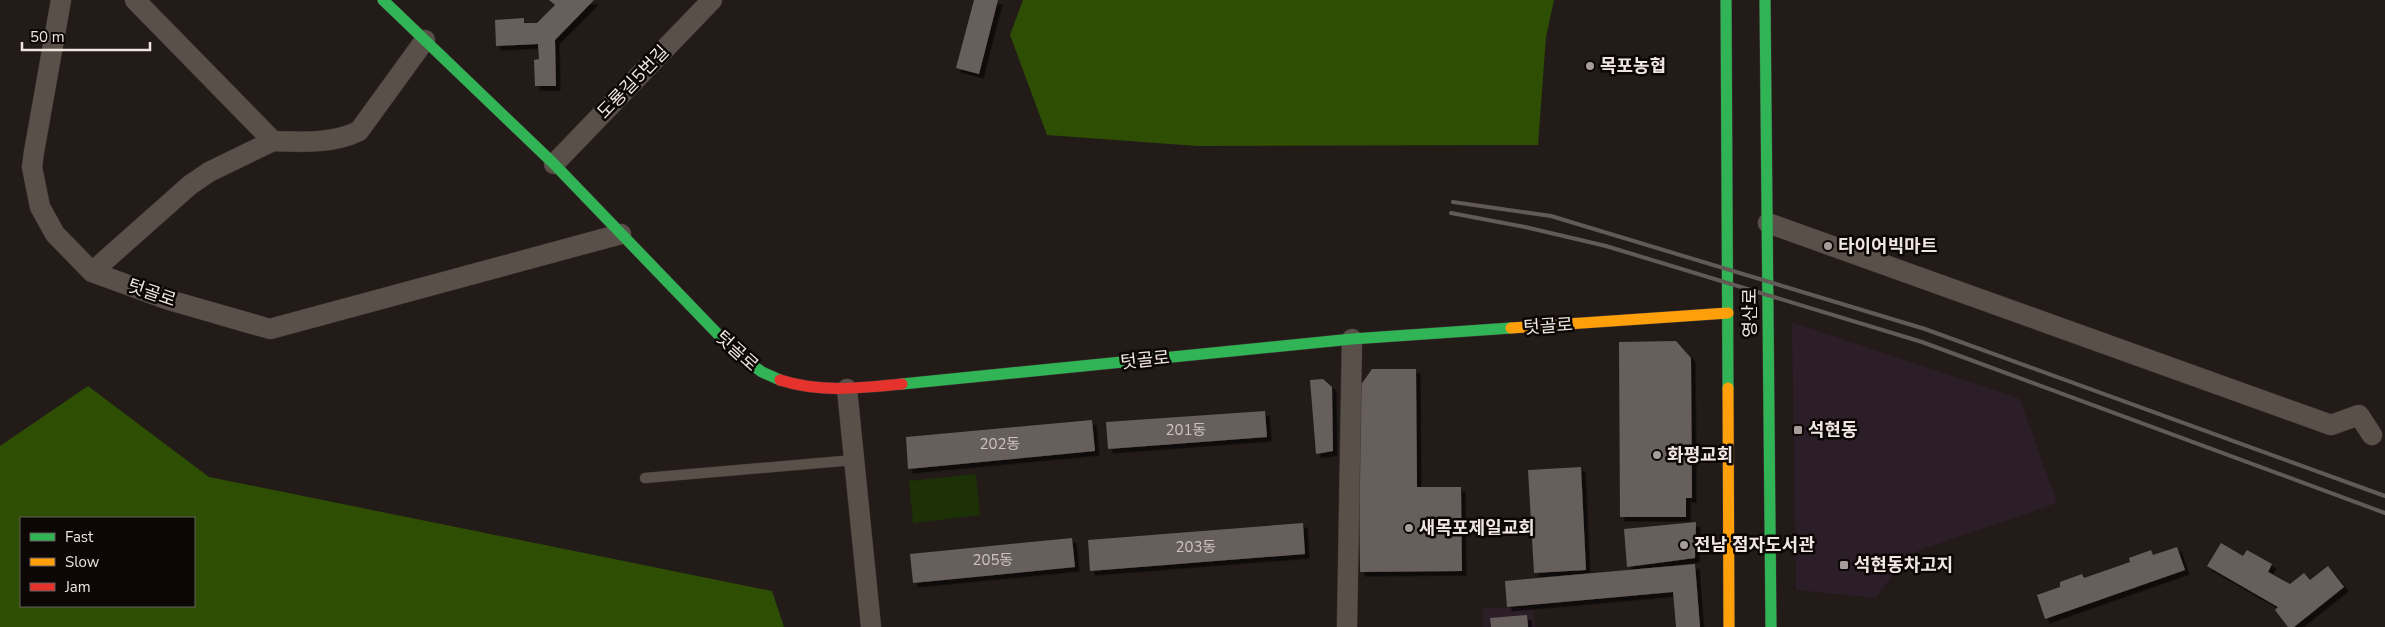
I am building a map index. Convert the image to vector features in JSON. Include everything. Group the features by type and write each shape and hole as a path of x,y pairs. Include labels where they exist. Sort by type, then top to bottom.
{"street":[{"path":"61,0 34,152 32,167 34,188 40,207 55,234 92,272 190,185 209,172 273,141 306,142 346,137 359,131 425,40"},
{"path":"134,0 273,141"},
{"name":"텃골로","path":"383,0 554,164 735,352 754,368 770,378 788,384 846,389 1352,339 1728,313"},
{"name":"도룡길5번길","path":"554,164 712,0"},
{"name":"영산로","path":"1726,0 1729,627"},
{"name":"영산로","path":"1765,0 1771,627"},
{"path":"1768,223 2331,425 2359,415 2372,435"},
{"name":"텃골로","path":"92,272 169,300 270,329 621,234"},
{"path":"1347,627 1352,339"},
{"path":"846,389 871,627"}],"lane":[{"path":"645,478 854,460"}],"shaded area":[{"name":"석현동차고지","path":"1792,322 2020,399 2057,503 1906,555 1876,598 1796,590"},
{"path":"1483,608 1533,608 1535,627 1482,627"}],"green space":[{"path":"1023,0 1554,0 1546,37 1538,145 1197,146 1047,135 1010,35"},
{"path":"88,386 209,477 772,591 784,627 0,627 0,446"},
{"path":"976,474 980,515 913,523 909,481"}],"building":[{"path":"549,0 594,0 555,40 556,86 535,86 534,60 539,59 538,44 496,46 495,20 524,18 524,23 537,23 555,5"},
{"path":"974,0 998,0 979,74 956,68"},
{"path":"1676,341 1691,358 1692,498 1686,498 1686,517 1620,517 1619,342"},
{"path":"1372,369 1416,369 1417,487 1461,487 1462,571 1360,572 1358,389"},
{"path":"1323,379 1332,387 1333,451 1316,454 1310,380"},
{"path":"1265,411 1267,437 1108,449 1106,422"},
{"path":"1092,420 1095,451 908,469 906,437"},
{"path":"1581,467 1586,570 1534,573 1528,470"},
{"path":"1696,522 1695,558 1627,567 1624,529"},
{"path":"1303,523 1305,554 1090,571 1088,540"},
{"path":"1072,538 1075,567 913,583 910,554"},
{"path":"2221,543 2243,556 2247,550 2272,564 2268,572 2290,584 2304,573 2310,580 2328,566 2344,587 2294,627 2288,627 2275,610 2278,607 2207,566"},
{"path":"2177,547 2185,570 2045,619 2037,595 2060,587 2060,582 2082,574 2084,578 2130,562 2129,558 2151,550 2153,555"},
{"path":"1695,564 1700,627 1676,627 1673,592 1507,607 1505,581"},
{"path":"1527,615 1528,627 1491,627 1490,618"}],"railway":[{"path":"1453,202 1551,216 1925,329 2385,496"},
{"path":"1451,213 1525,227 1606,246 1922,342 2385,513"}],"traffic: fast":[{"path":"383,0 554,164 735,352 762,372 780,380"},
{"path":"1726,0 1728,388"},
{"path":"1765,0 1771,627"},
{"path":"902,384 1352,339 1511,328"}],"traffic: slow":[{"path":"1511,328 1728,313"},
{"path":"1728,388 1729,627"}],"traffic: jam":[{"path":"780,380 810,387 825,388 856,388 902,384"}],"place":[{"name":"목포농협","path":"1590,66"},
{"name":"타이어빅마트","path":"1828,246"},
{"name":"석현동","path":"1798,430"},
{"name":"화평교회","path":"1657,455"},
{"name":"새목포제일교회","path":"1409,528"},
{"name":"전남 점자도서관","path":"1684,545"},
{"name":"석현동차고지","path":"1844,565"}]}
